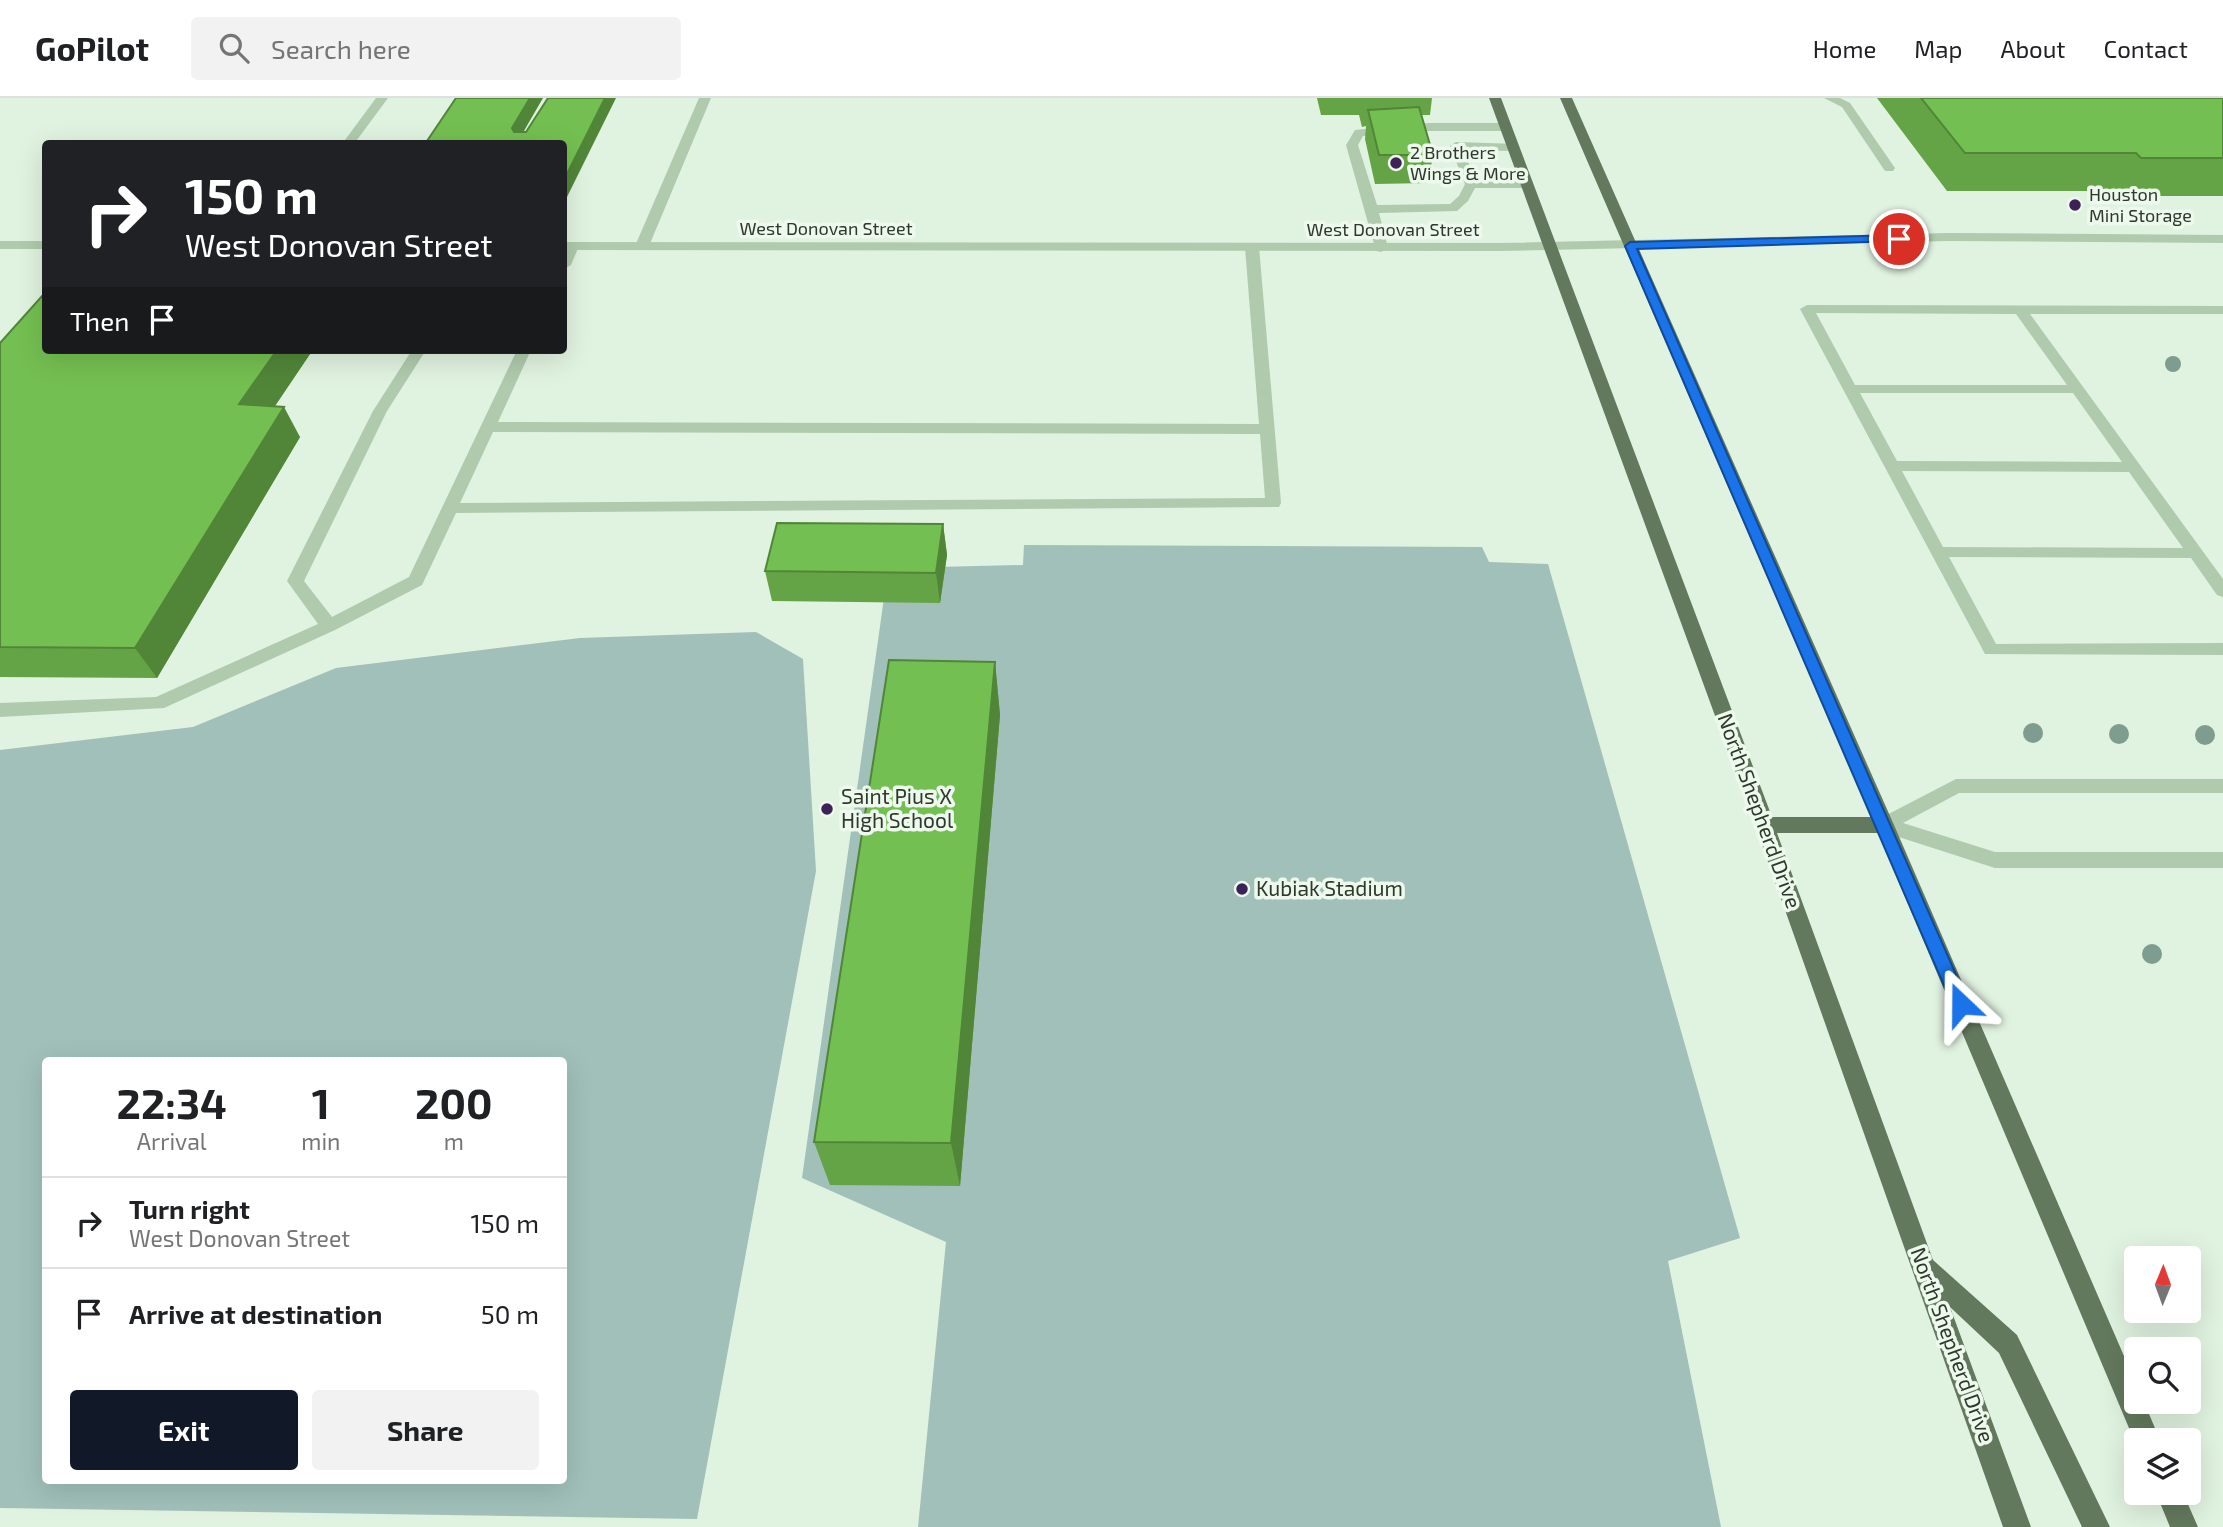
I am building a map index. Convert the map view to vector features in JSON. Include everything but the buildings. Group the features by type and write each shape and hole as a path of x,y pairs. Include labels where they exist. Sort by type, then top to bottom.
{"main road":[{"name":"North Shepherd Drive","path":"1495,98 1765,825 2017,1527"},
{"path":"1566,98 1884,825 2142,1428"},
{"path":"1765,825 1884,825"},
{"path":"1923,1266 2008,1344 2096,1527"},
{"path":"2174,1505 2184,1527"}],"street":[{"path":"351,140 382,98"},
{"path":"642,246 705,98"},
{"path":"1830,98 1846,105 1889,168"},
{"path":"1381,248 1352,145 1359,133 1429,127 1506,127"},
{"path":"1372,209 1453,208 1464,198 1471,184 1456,146 1513,146"},
{"path":"1471,184 1527,184"},
{"name":"West Donovan Street","path":"568,246 1381,248 1630,246 1949,237 2223,239"},
{"path":"0,245 42,245"},
{"path":"450,508 1273,503 1252,247"},
{"path":"2223,310 1807,309 1991,650 2223,649"},
{"path":"2020,309 2223,591"},
{"path":"0,710 158,703 329,626 416,581 522,354"},
{"path":"1849,389 2078,389"},
{"path":"488,427 1267,429"},
{"path":"1884,825 1956,786 2223,786"},
{"path":"1884,825 1995,860 2223,860"}],"lane":[{"path":"329,626 295,581 380,411 416,354"},
{"path":"1891,466 2134,467"},
{"path":"1936,552 2196,553"}],"shaded area":[{"name":"Kubiak Stadium","path":"1024,545 1482,547 1489,562 1548,564 1740,1238 1668,1261 1721,1527 918,1527 946,1242 802,1178 884,598 937,567 1023,565"},
{"path":"756,632 803,659 816,871 697,1519 0,1508 0,750 193,727 336,668 580,638"}],"place":[{"name":"2 Brothers Wings & More","path":"1396,163"},
{"name":"Houston Mini Storage","path":"2075,205"},
{"name":"Saint Pius X High School","path":"827,809"},
{"name":"Kubiak Stadium","path":"1242,889"}],"route":[{"path":"1899,239 1630,246 1961,1004"}]}
